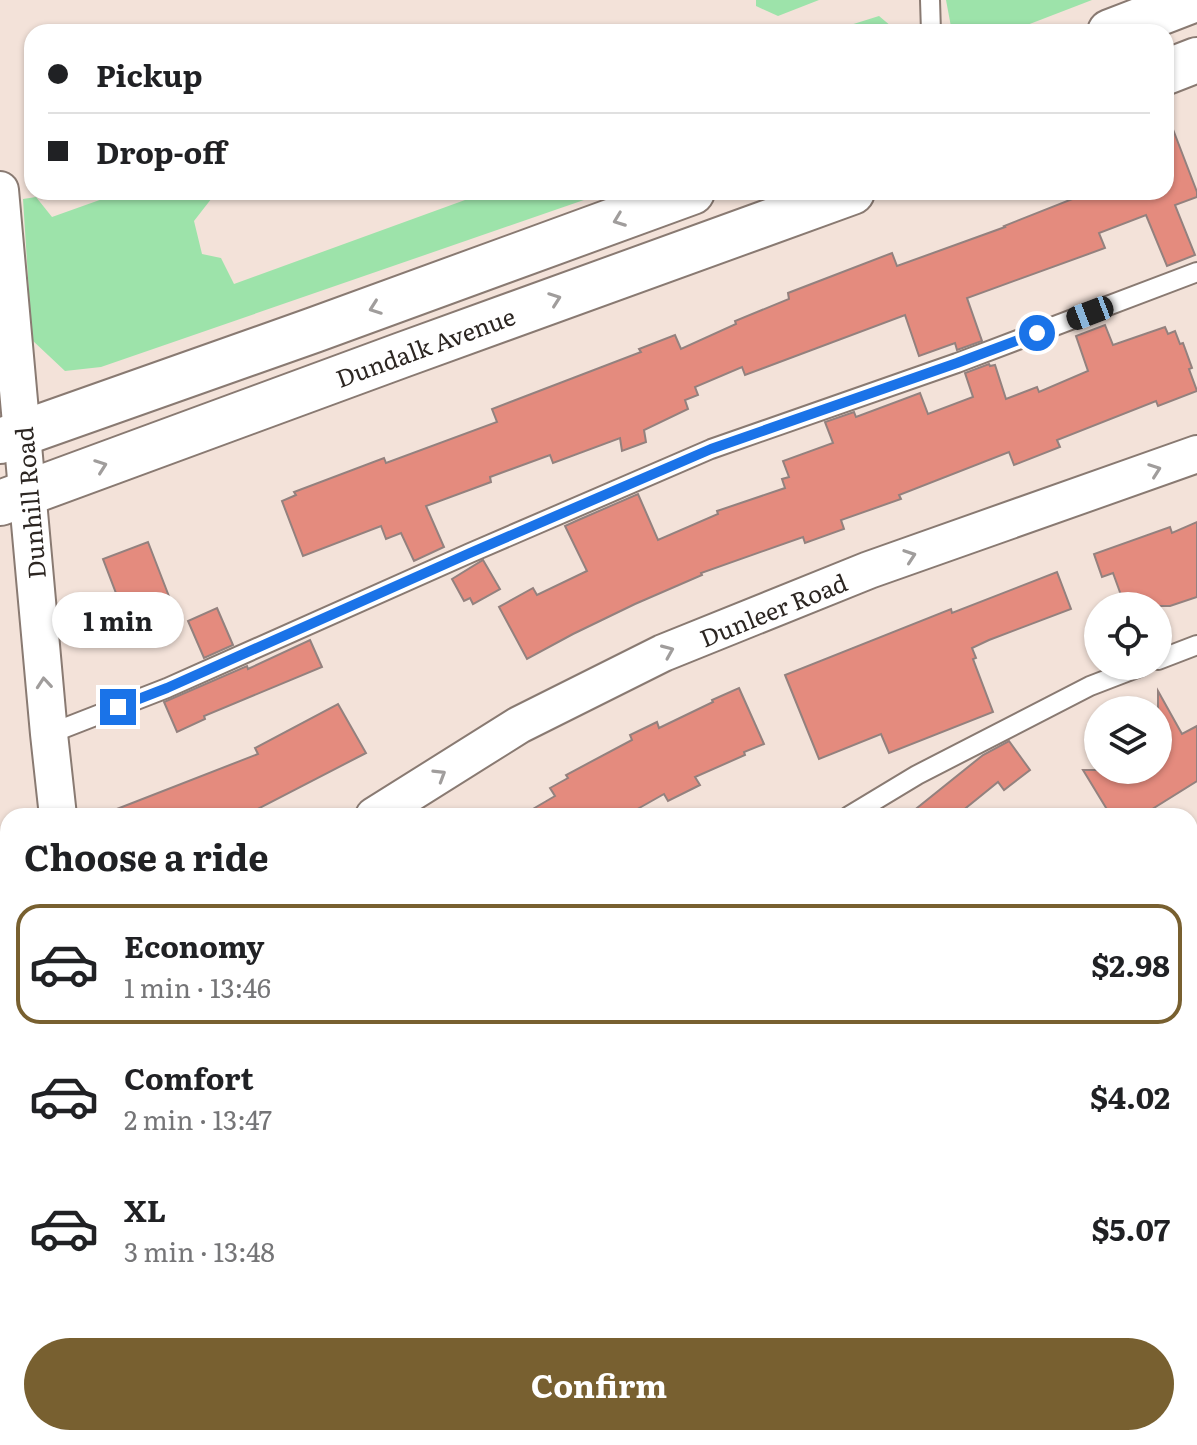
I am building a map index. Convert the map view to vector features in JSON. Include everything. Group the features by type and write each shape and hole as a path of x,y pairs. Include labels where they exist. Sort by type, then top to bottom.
{"main road":[{"path":"1131,24 1193,0"},
{"path":"1174,69 1197,60"},
{"path":"11,437 670,200"},
{"name":"Dundalk Avenue","path":"14,498 830,200"}],"street":[{"path":"1193,0 1197,13"},
{"name":"Dunhill Road","path":"0,190 14,498 57,808"},
{"name":"Dunleer Road","path":"387,808 519,725 663,653 869,570 1197,454"}],"lane":[{"path":"930,0 931,24"},
{"path":"49,734 167,688 711,449 957,363 1197,272"},
{"path":"1172,655 1197,645"},
{"path":"862,808 917,775 1106,680"}],"green space":[{"path":"756,0 819,0 778,16 756,6"},
{"path":"946,0 1092,0 1030,24 950,24"},
{"path":"879,16 888,24 854,24"},
{"path":"23,199 38,200 52,217 100,200 210,200 194,221 202,254 221,258 234,284 465,200 584,200 101,367 65,371 32,340"}],"building":[{"path":"1174,132 1197,192 1197,197 1175,205 1195,255 1167,266 1146,215 1099,233 1105,248 967,298 982,341 957,350 955,343 919,356 905,315 745,375 742,367 695,387 698,395 685,400 688,409 644,430 646,442 622,451 620,438 553,463 550,455 490,477 491,482 426,506 444,547 414,561 401,533 386,539 381,526 303,556 282,501 296,495 294,492 384,458 386,463 497,422 492,409 641,352 639,349 675,335 681,349 736,324 735,321 789,299 788,293 892,253 897,266 1070,200 1174,200"},
{"path":"1105,325 1113,345 1165,327 1168,334 1175,331 1180,344 1183,343 1197,391 1158,406 1156,401 1057,440 1060,447 1014,465 1009,452 899,495 901,499 841,520 844,529 805,543 803,537 701,573 527,659 499,607 533,588 537,595 587,571 565,526 638,494 658,540 718,514 717,511 785,488 782,479 789,477 783,461 833,443 825,422 854,412 856,417 920,393 928,414 973,397 965,373 989,364 995,365 1006,399 1037,387 1039,392 1088,371 1076,336"},
{"path":"1197,522 1197,597 1172,605 1172,592 1120,592 1113,573 1102,577 1094,554 1170,527 1172,533"},
{"path":"148,542 180,625 135,643 103,559"},
{"path":"483,560 500,589 473,604 470,598 464,601 452,579"},
{"path":"1057,572 1071,609 972,648 976,658 973,659 993,712 889,753 881,734 819,759 785,675 951,609 952,613"},
{"path":"217,608 233,645 204,658 188,621"},
{"path":"310,640 322,667 204,716 205,719 177,732 164,702 247,666 248,669"},
{"path":"739,688 764,744 695,777 700,785 668,801 664,794 639,808 535,808 555,796 550,788 568,778 566,775 632,740 630,735 657,722 659,728"},
{"path":"338,704 366,753 259,808 119,808 258,754 255,748"},
{"path":"1172,716 1182,734 1197,726 1197,781 1154,808 1106,808 1092,784 1172,784"},
{"path":"1009,741 1030,770 1004,790 998,782 966,808 917,808 983,755"}],"route":[{"path":"118,707 711,449 1037,333"}]}
